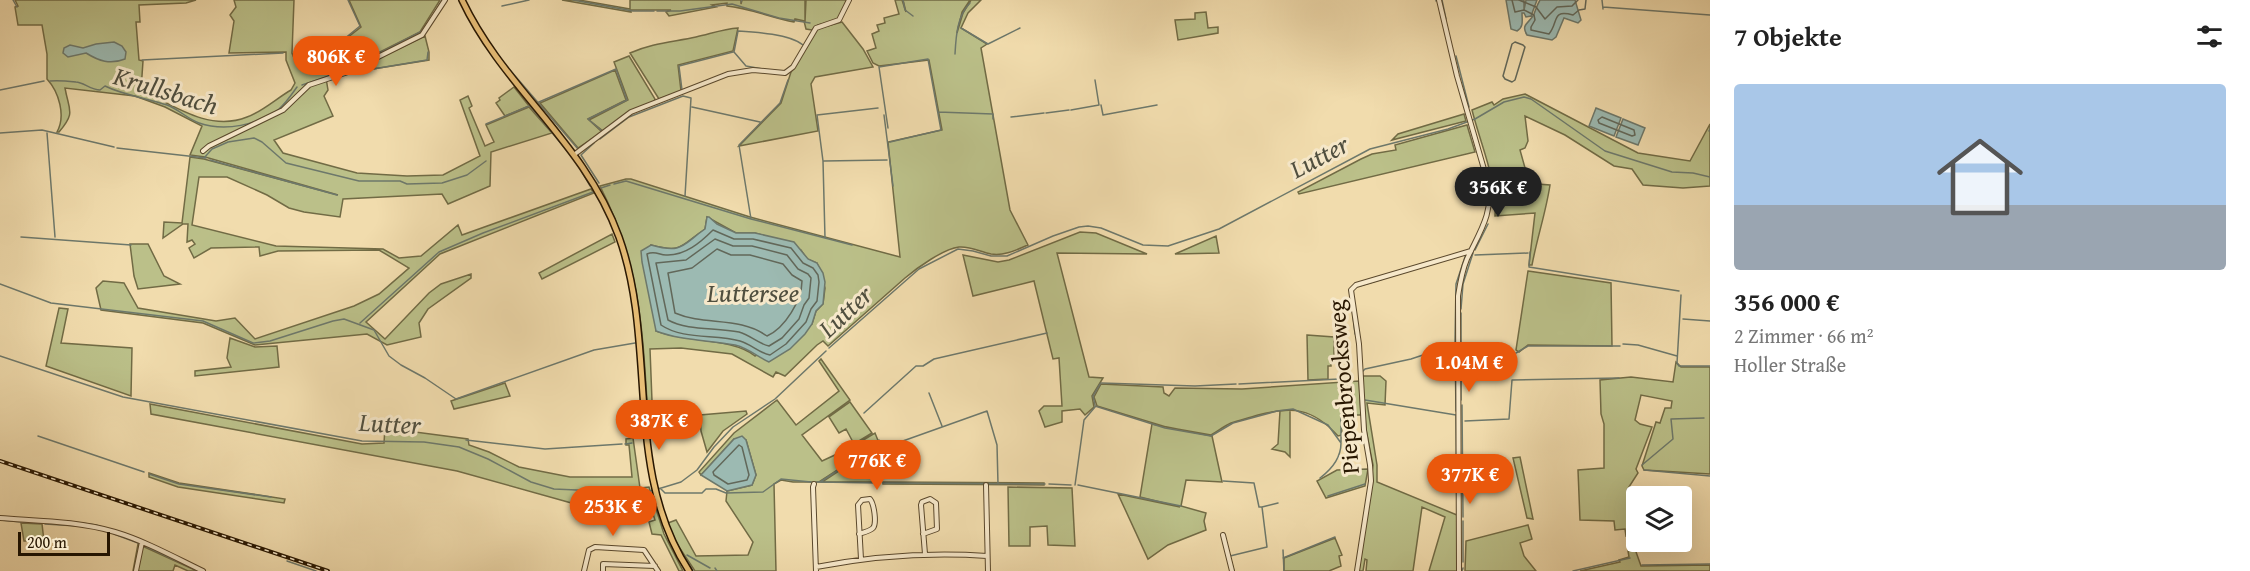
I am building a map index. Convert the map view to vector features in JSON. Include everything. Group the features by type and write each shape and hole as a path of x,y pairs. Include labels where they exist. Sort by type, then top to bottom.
{"main road":[{"path":"462,0 481,36 498,61 575,154 611,217 629,271 638,318 648,454 653,485 674,546 689,571"}],"street":[{"path":"203,151 283,110 309,85 348,72 422,35 445,0"},
{"path":"575,154 632,112 728,74 753,69 779,73 788,71 793,67 816,28 839,20 849,0"},
{"path":"1439,0 1468,117 1488,183 1490,199 1486,222 1462,275 1458,305 1459,571"},
{"name":"Piepenbrocksweg","path":"1357,571 1371,481 1364,430 1359,344 1351,290 1356,285 1471,251"},
{"path":"814,484 816,569 861,559 925,554 987,556"},
{"path":"986,485 988,571"},
{"path":"859,534 871,530 874,526 873,503 870,499 862,500 858,505 859,534 861,559"},
{"path":"923,534 937,530 936,503 930,499 922,502 921,505 923,534 925,554"},
{"path":"0,518 86,525 114,531 203,571"},
{"path":"1223,535 1232,571"},
{"path":"135,571 142,542"},
{"path":"584,571 589,550 594,547 641,549 646,552 657,569"},
{"path":"603,571 603,564 657,569"}],"green space":[{"path":"15,0 196,0 186,3 139,5 140,22 136,22 139,60 143,61 141,90 192,115 219,121 233,121 253,115 291,90 295,83 286,60 286,52 229,53 234,21 230,15 236,7 234,0 294,0 292,53 296,63 335,47 361,27 349,0 440,0 420,32 348,68 345,67 346,71 326,78 328,90 324,96 333,116 274,140 283,153 357,173 407,176 443,175 480,156 460,100 468,96 472,106 469,108 485,146 494,142 486,125 529,107 552,133 491,152 490,186 448,204 442,194 343,199 340,217 289,208 227,177 199,177 192,225 276,246 383,249 399,258 421,256 458,225 462,235 591,189 594,193 440,254 366,322 385,339 429,293 441,284 471,274 471,278 428,309 419,323 421,337 387,345 367,334 255,345 203,323 101,310 96,288 103,281 124,283 138,308 216,321 235,318 255,339 354,306 379,294 409,268 379,250 278,251 260,256 259,247 211,248 194,258 189,248 195,244 192,240 187,242 188,224 183,224 163,238 164,222 182,223 190,157 338,195 205,157 190,155 202,126 165,107 135,96 65,88 70,111 68,120 57,132 61,119 60,104 47,79 47,54 42,25 18,25 15,7 18,6"},
{"path":"562,0 579,0 630,9 630,0 741,0 741,4 742,0 805,0 805,22 806,0 847,0 838,20 818,25 812,30 806,29 804,21 795,19 794,22 727,6 727,3 669,16 666,12 671,10 631,10 631,12"},
{"path":"895,0 902,0 906,12 903,0 970,0 962,12 957,33 963,13 971,0 981,0 968,13 961,28 987,44 981,48 1010,210 1028,245 1001,254 959,247 938,255 905,278 828,346 823,341 817,345 785,376 776,372 773,377 732,354 681,348 650,349 652,401 647,401 636,291 623,240 600,186 631,179 750,217 900,257 888,142 942,130 929,60 879,66 873,63 867,51 876,48 872,34 879,31 877,25 885,23 884,18 899,14","holes":["707,217 736,233 755,233 784,241 801,250 807,259 817,263 825,288 823,304 816,311 812,324 755,356 734,346 656,331 651,245 670,249 681,246 705,229"]},
{"path":"1206,12 1208,28 1218,27 1218,33 1178,40 1175,20 1195,19 1195,13"},
{"path":"842,22 863,49 873,67 815,77 811,84 818,131 739,146 781,103 791,72 816,29"},
{"path":"738,28 733,51 678,65 681,91 659,99 630,53 654,45"},
{"path":"425,36 429,60 367,70 365,65"},
{"path":"629,56 655,99 654,102 627,113 603,131 589,120 628,100 614,62"},
{"path":"615,70 626,100 588,119 602,132 578,148 540,103"},
{"path":"514,87 529,106 505,116 496,103"},
{"path":"1525,94 1638,153 1690,161 1710,124 1710,186 1683,188 1643,185 1632,169 1614,166 1565,135 1525,116 1528,141 1525,148 1520,150 1527,175 1537,184 1550,185 1532,265 1529,265 1535,213 1495,216 1494,189 1472,110 1492,102 1494,105 1503,99"},
{"path":"1464,114 1466,121 1392,140 1398,134"},
{"path":"1467,125 1475,152 1299,194 1298,192 1372,154 1396,150 1395,145"},
{"path":"1080,232 1096,233 1147,254 1057,253 1089,377 1103,378 1092,396 1094,407 1085,415 1080,409 1062,411 1062,422 1045,427 1039,411 1044,406 1062,406 1059,358 1053,359 1034,281 973,296 963,255 998,262 1009,260"},
{"path":"612,234 615,242 542,279 539,273"},
{"path":"1216,236 1219,253 1175,254"},
{"path":"130,244 148,244 164,276 180,284 138,289"},
{"path":"1528,271 1611,283 1612,346 1528,345 1519,352 1516,350"},
{"path":"59,308 68,309 61,343 132,348 131,396 46,366"},
{"path":"1307,335 1334,337 1334,358 1331,358 1331,366 1328,366 1328,379 1308,380"},
{"path":"230,338 255,347 277,346 279,367 195,376 195,371 231,367 227,358"},
{"path":"821,359 850,400 802,435 822,461 875,433 879,443 819,482 781,480 774,484 776,571 695,571 675,541 668,523 676,520 696,556 748,555 753,542 726,501 727,491 752,485 756,475 746,440 734,439 701,475 699,472 734,433 777,400 796,425 839,391 819,361"},
{"path":"1676,362 1681,367 1710,367 1710,474 1644,470 1642,466 1656,422 1660,423 1665,408 1671,408 1672,401 1641,395 1635,420 1652,427 1636,469 1638,473 1630,486 1626,486 1626,536 1625,529 1615,530 1614,521 1580,520 1578,470 1604,468 1604,424 1601,414 1600,380 1631,377 1673,382"},
{"path":"1362,376 1380,376 1386,381 1385,405 1367,403 1377,465 1377,482 1457,515 1457,571 1429,571 1445,517 1422,507 1413,571 1366,571 1367,560 1365,559 1363,571 1359,571 1373,465 1366,430"},
{"path":"1359,381 1361,415 1341,415 1342,435 1338,436 1320,420 1292,410 1270,412 1234,422 1211,435 1166,427 1097,406 1094,397 1101,384 1163,387 1164,393 1169,396 1175,388 1242,389"},
{"path":"505,383 510,396 454,409 451,401"},
{"path":"850,402 872,433 854,444 846,429 839,433 829,417"},
{"path":"150,404 362,444 384,443 385,428 468,439 469,445 519,467 570,477 632,477 629,445 626,445 626,439 633,438 640,488 649,487 664,534 683,571 679,571 661,535 652,534 649,522 655,520 647,496 577,494 575,504 457,471 151,414"},
{"path":"1290,410 1290,457 1285,452 1272,449 1278,444 1280,411"},
{"path":"746,411 747,414 723,431 707,452 701,431 700,415"},
{"path":"1152,424 1212,436 1222,482 1186,480 1181,506 1206,513 1204,521 1206,530 1168,545 1148,559 1118,494 1180,507 1140,497"},
{"path":"881,443 884,451 879,482 822,482"},
{"path":"1520,457 1533,519 1527,518 1513,458"},
{"path":"1368,469 1365,486 1326,498 1317,481 1337,470"},
{"path":"149,473 179,483 285,499 284,503 178,487 149,477"},
{"path":"883,482 1044,483 1044,485 883,484"},
{"path":"1008,487 1072,488 1075,546 1048,545 1047,526 1030,527 1030,546 1009,546"},
{"path":"21,523 42,524 44,541 24,541"},
{"path":"1528,525 1532,539 1520,543 1524,556 1536,571 1465,571 1466,541"},
{"path":"1335,538 1342,555 1339,556 1341,566 1329,571 1284,571 1284,558"},
{"path":"138,544 197,571 188,571 175,565 173,571 133,571"},
{"path":"1628,552 1636,552 1641,566 1710,565 1710,571 1580,571 1620,562 1619,560 1629,557"}],"water":[{"path":"1506,0 1524,0 1524,10 1526,0 1537,0 1531,16 1526,17 1522,13 1522,25 1517,31 1511,29"},
{"path":"1540,0 1575,0 1581,20 1578,23 1564,18 1556,37 1552,40 1527,35 1525,26"},
{"path":"114,42 122,46 126,52 125,59 109,62 86,53 68,57 63,53 64,48 70,45 83,48"},
{"path":"1596,108 1621,118 1614,136 1589,126"},
{"path":"1623,119 1645,128 1638,145 1616,137"},
{"name":"Luttersee","path":"707,217 736,233 755,233 794,242 808,259 817,263 823,273 825,282 823,304 816,311 812,324 790,349 769,362 740,346 686,339 656,331 641,251 651,245 670,249 681,246 705,229"},
{"path":"742,436 746,440 756,475 752,485 727,491 701,475 734,439"}],"waterway":[{"path":"13,0 17,7"},
{"path":"338,44 360,26 348,0"},
{"name":"Krullsbach","path":"427,25 442,0"},
{"path":"502,6 529,0"},
{"path":"573,0 633,11 654,11"},
{"path":"903,0 905,10 913,16"},
{"path":"1442,0 1446,19"},
{"path":"1602,0 1603,9"},
{"path":"955,54 960,20 970,3"},
{"path":"657,11 680,11 732,4 779,18 810,23"},
{"path":"1603,7 1710,15"},
{"path":"961,28 988,44 1020,28"},
{"name":"Krullsbach","path":"302,85 349,69 422,31"},
{"path":"734,52 738,31 781,36 803,45"},
{"path":"295,62 335,46"},
{"path":"367,70 427,60 428,52"},
{"path":"682,90 679,66 733,52"},
{"path":"734,52 746,66 768,70"},
{"path":"142,60 283,53"},
{"path":"1456,56 1469,107"},
{"path":"888,128 879,67 928,59 941,130 890,142"},
{"path":"539,102 616,69 627,100 588,119 602,131"},
{"path":"510,70 578,149"},
{"path":"751,219 739,145 780,103 788,80"},
{"path":"1071,110 1099,105 1095,80"},
{"name":"Krullsbach","path":"0,90 44,81"},
{"name":"Krullsbach","path":"50,81 79,82 100,90 105,86 167,105 199,123 220,127 251,123 271,115 282,107 297,87"},
{"path":"600,139 629,117 683,96 691,98 685,196"},
{"name":"Lutter","path":"829,348 919,269 958,249 991,256 1007,256 1053,236 1088,226 1101,228 1143,245 1168,246 1219,229 1370,149 1448,129 1475,119 1504,102 1524,97 1531,99 1605,151 1672,172 1710,177"},
{"path":"1101,105 1103,115 1157,105"},
{"path":"486,124 529,106"},
{"path":"530,106 568,152"},
{"path":"692,107 760,122"},
{"path":"825,238 823,161 817,115 878,108"},
{"path":"1046,113 1069,110"},
{"path":"938,112 993,114 993,119"},
{"path":"1011,117 1044,113"},
{"path":"884,115 893,186"},
{"path":"0,133 42,130 114,147"},
{"path":"47,133 55,237"},
{"path":"204,158 212,149 228,142 254,138 286,163 359,181 400,181 407,184 442,183 467,175 486,161"},
{"path":"594,143 581,155 599,183"},
{"path":"117,148 206,158"},
{"path":"210,160 337,195"},
{"path":"824,161 887,160"},
{"path":"578,165 590,186"},
{"path":"614,184 626,181 751,219 852,245"},
{"path":"601,188 610,185"},
{"path":"360,323 439,252 593,192"},
{"path":"1475,250 1488,224"},
{"path":"21,237 131,245"},
{"path":"1530,252 1529,267 1679,291"},
{"path":"1461,309 1463,284 1473,253"},
{"path":"1475,255 1528,253"},
{"path":"1455,342 1456,284 1466,254"},
{"path":"1356,287 1383,279"},
{"path":"0,284 51,303 203,321 253,343 270,341 344,319 374,330 389,356 456,399 594,350 635,343"},
{"path":"1350,289 1355,334"},
{"path":"1681,295 1677,363 1679,366 1710,366"},
{"path":"1461,313 1461,400"},
{"path":"1683,319 1710,321"},
{"path":"864,413 916,366 923,366 934,359 1047,333"},
{"path":"1623,344 1638,345 1677,356"},
{"path":"1516,353 1528,346 1620,346"},
{"path":"1362,372 1365,369 1411,359 1447,347 1456,347"},
{"path":"1455,347 1456,411"},
{"path":"1464,348 1512,353"},
{"name":"Lutter","path":"658,489 681,482 697,470 733,427 775,399 826,351"},
{"name":"Lutter","path":"0,356 123,397 362,441 424,442 459,447 488,459 531,482 554,489 645,493 653,490"},
{"path":"1465,421 1509,419 1512,380 1619,378"},
{"path":"1239,384 1339,379"},
{"path":"1101,383 1195,386 1236,384"},
{"path":"1095,405 1093,396 1100,384"},
{"path":"929,393 942,426"},
{"path":"1365,400 1456,415 1457,513"},
{"path":"1462,405 1463,517"},
{"path":"1095,406 1165,428 1211,436 1233,423 1293,409 1328,425 1341,443 1335,463 1320,478"},
{"path":"1075,485 1084,420 1095,407"},
{"path":"886,447 987,411 997,445 998,484"},
{"path":"1341,413 1341,442"},
{"path":"1642,465 1673,439 1671,419 1704,418"},
{"path":"38,436 144,472"},
{"path":"466,440 545,449 622,444"},
{"path":"820,482 879,444 879,440"},
{"path":"625,444 632,443"},
{"path":"1644,470 1710,476"},
{"path":"149,474 179,484 271,497"},
{"path":"660,488 665,493 702,493 706,489 716,489 726,493 763,492 781,479 811,482"},
{"path":"1223,481 1254,483 1259,507 1262,507"},
{"path":"817,482 879,483"},
{"path":"883,483 1045,484"},
{"path":"1049,484 1071,485"},
{"path":"1328,496 1365,484"},
{"path":"1078,485 1181,506"},
{"path":"1230,556 1267,547 1262,507 1278,503"},
{"path":"0,520 21,522"},
{"path":"67,521 96,525 140,539"},
{"path":"1463,521 1463,562"},
{"path":"23,522 41,523"},
{"path":"45,524 77,526"},
{"path":"114,534 138,543"},
{"path":"1283,558 1335,537"},
{"path":"143,545 198,571"},
{"path":"1283,550 1284,571"},
{"path":"687,555 710,568"},
{"path":"684,556 693,571"},
{"path":"1573,571 1630,558"},
{"path":"1231,560 1234,571"},
{"path":"287,561 316,571"},
{"path":"1642,565 1710,564"}],"railway":[{"path":"0,461 328,571"}]}
